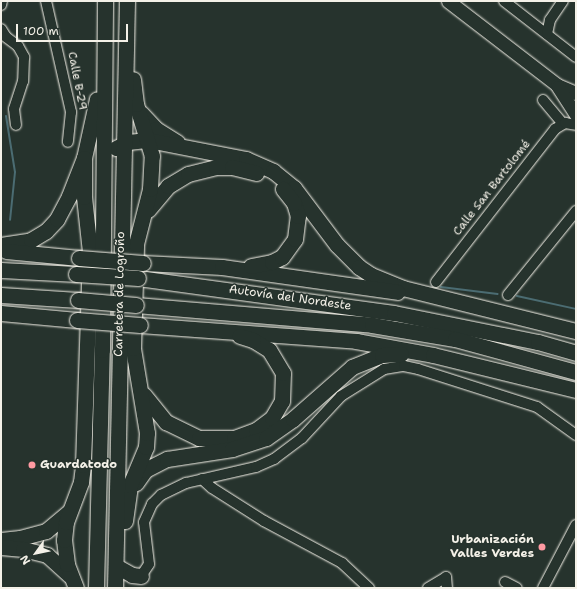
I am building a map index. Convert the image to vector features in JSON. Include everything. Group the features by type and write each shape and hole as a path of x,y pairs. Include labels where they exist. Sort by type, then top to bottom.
{"highway":[{"name":"Carretera de Logroño","path":"96,588 104,172 105,1"},
{"name":"Carretera de Logroño","path":"115,588 127,1"},
{"path":"126,41 132,64 136,104 152,156 151,182 142,219 135,260 134,362 146,418 147,441 133,474 127,498 122,551 116,564 132,575 141,576"},
{"path":"1,245 31,240 51,226 70,196 84,158 105,69"},
{"path":"136,104 156,129 187,147"},
{"path":"104,172 115,150 124,144 148,140 246,159 273,171 294,188 337,245 359,267 388,283 576,331"},
{"path":"74,582 64,540 70,511 81,482 83,465 90,252 84,197 84,158"},
{"path":"142,219 168,186 188,174 201,169 216,167 239,168 264,176 278,184 294,203 298,216 295,239 289,251 272,262 260,265 222,267"},
{"path":"1,250 79,258 222,267 453,300"},
{"name":"Autovía del Nordeste","path":"1,270 138,278 394,313 538,342 576,353"},
{"name":"Autovía del Nordeste","path":"1,295 78,300 372,325 455,339 576,372"},
{"path":"1,313 140,325 314,336 433,355 576,390"},
{"path":"134,362 145,397 157,414 176,429 199,438 220,440 247,435 265,424 277,410 284,392 283,373 276,358 261,344 238,336 159,325"},
{"path":"127,498 145,470 155,464 181,455 232,449 266,438 293,419 338,377 366,360 394,353 433,355"},
{"path":"1,540 20,538 46,531 70,511"},
{"path":"1,547 23,549 48,555 57,561 74,582"},
{"path":"128,588 141,576"}],"main road":[{"path":"448,1 557,85 572,114"}],"street":[{"path":"1,5 2,1"},
{"name":"Calle B-29","path":"46,1 71,112 68,142"},
{"path":"504,1 576,56"},
{"path":"547,34 550,20 562,1"},
{"path":"1,29 6,37 18,46 24,57 23,81 14,109 16,125"},
{"path":"543,100 572,114"},
{"name":"Calle San Bartolomé","path":"436,282 555,129 572,114"},
{"path":"508,295 576,211"},
{"path":"141,576 149,564 144,528 148,510 167,491 202,479 256,467 274,459 294,445 351,388 377,372 396,366 418,369 537,407 574,431"},
{"path":"202,479 264,522 342,564 369,588"},
{"path":"543,588 576,525"},
{"path":"428,588 446,577 447,588"},
{"path":"505,582 517,588"}],"waterway":[{"path":"6,116 15,172 10,220"},
{"path":"441,287 498,294"},
{"path":"517,296 576,309"}],"place":[{"name":"Guardatodo","path":"32,465"},
{"name":"Urbanización Valles Verdes","path":"542,547"}]}
